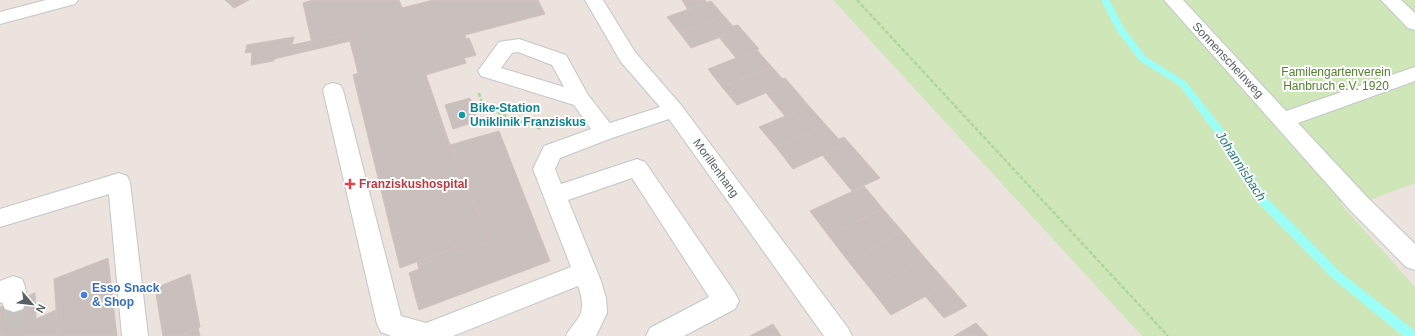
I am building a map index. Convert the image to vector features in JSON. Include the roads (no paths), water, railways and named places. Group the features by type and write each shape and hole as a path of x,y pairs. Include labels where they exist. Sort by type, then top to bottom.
{"street":[{"path":"0,18 69,0"},
{"name":"Morillenhang","path":"594,0 628,57 674,110 839,336"},
{"name":"Sonnenscheinweg","path":"1173,0 1359,204 1415,260"},
{"path":"1390,0 1415,24"},
{"path":"581,100 488,71 506,47 519,45 559,60 581,100 605,132"},
{"path":"1283,120 1415,74"},
{"path":"333,90 390,324 426,335 585,272"},
{"path":"587,334 595,312 594,292 544,169 552,152 605,132 674,110"},
{"path":"554,196 637,168 726,301 659,336"},
{"path":"0,218 119,182 134,336"}],"waterway":[{"name":"Johannisbach","path":"1105,0 1120,29 1143,59 1183,84 1219,131 1264,202 1336,275 1412,336"}],"tunnel":[{"path":"14,301 15,336"}],"place":[{"name":"Bike-Station Uniklinik Franziskus","path":"462,115"},
{"name":"Franziskushospital","path":"350,184"},
{"name":"Esso Snack & Shop","path":"84,295"}],"park label":[{"name":"Familengartenverein Hanbruch e.V. 1920","path":"1336,79"}]}
